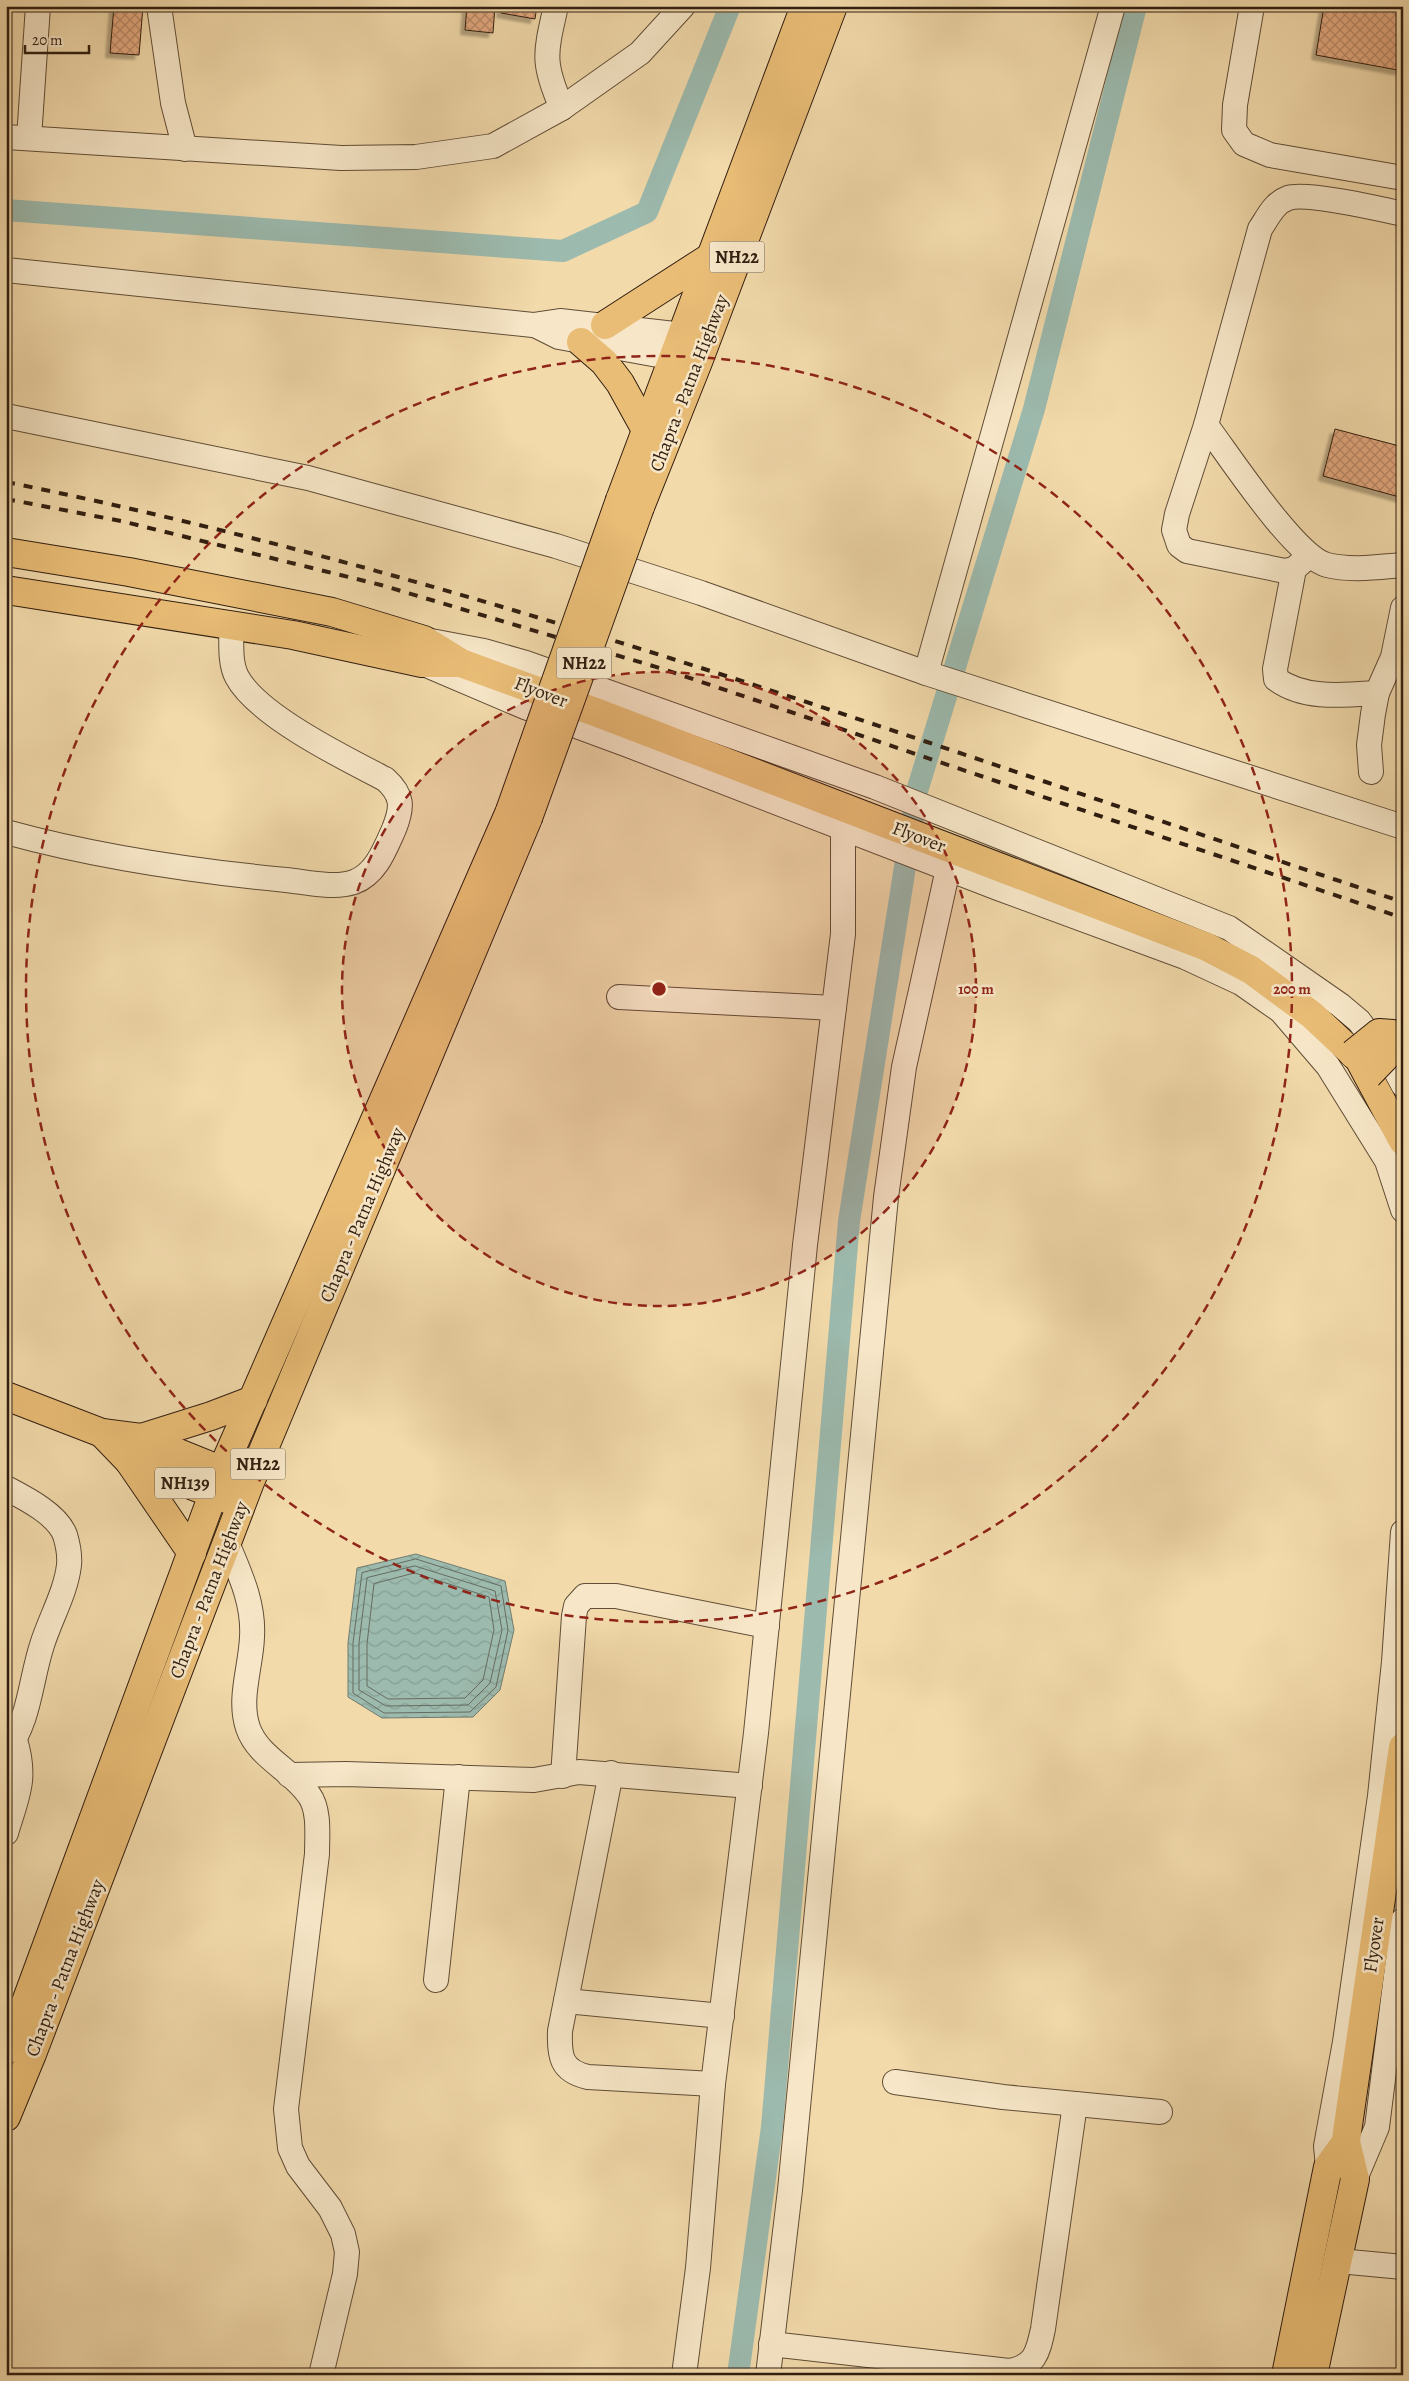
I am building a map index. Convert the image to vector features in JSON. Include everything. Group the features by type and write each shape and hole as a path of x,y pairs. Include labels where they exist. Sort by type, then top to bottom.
{"main road":[{"name":"Chapra - Patna Highway","path":"630,503 646,430 689,349 710,258 805,6"},
{"name":"Chapra - Patna Highway","path":"630,503 689,349 833,6"},
{"path":"605,325 710,258"},
{"path":"581,342 604,362 620,383 646,430"},
{"name":"NH22","path":"519,814 630,503"},
{"path":"6,552 129,572 332,612 423,652"},
{"path":"6,590 292,635 423,652"},
{"name":"Flyover","path":"423,652 461,663 598,713 1207,947 1251,970 1312,1015 1360,1064 1403,1141"},
{"name":"Chapra - Patna Highway","path":"6,2050 13,2019 218,1482 253,1400 519,814"},
{"name":"Chapra - Patna Highway","path":"6,2117 32,2054 246,1494 519,814"},
{"path":"1360,1064 1379,1033 1398,1028"},
{"name":"NH139","path":"6,1396 102,1433 135,1449 246,1494"},
{"path":"192,1552 135,1449 203,1419 253,1400"},
{"name":"Flyover","path":"1355,2179 1347,2137 1403,1747"},
{"name":"Flyover","path":"1328,2167 1347,2137"},
{"path":"1286,2375 1328,2167"},
{"path":"1313,2375 1339,2261 1355,2179"}],"street":[{"path":"38,6 17,137 341,158 416,157 493,146 562,108 640,53 682,6"},
{"path":"159,6 173,103 185,149"},
{"path":"556,6 548,37 546,60 549,78 562,108"},
{"path":"926,673 1113,6"},
{"path":"1252,6 1235,105 1234,130 1244,144 1270,155 1403,178"},
{"path":"1403,214 1342,202 1303,198 1289,198 1276,205 1260,229 1206,425 1177,514 1174,530 1179,545 1187,551 1285,572 1301,562 1346,568 1403,565"},
{"path":"6,270 533,325 560,321 605,325 689,349"},
{"path":"533,325 558,337 581,342 689,349"},
{"path":"6,416 308,478 556,546 701,593 926,673 1403,827"},
{"path":"1206,425 1281,526 1301,562 1275,669 1276,679 1286,687 1307,692 1336,695 1377,693"},
{"path":"1372,772 1370,745 1377,693 1400,634 1403,608"},
{"path":"6,832 50,843 224,874 347,884 367,875 378,862 395,826 400,810 396,789 385,779 295,728 263,707 250,695 237,677 233,664 231,624"},
{"path":"423,652 484,651 526,662 875,787 1229,928 1340,1005 1359,1021 1394,1068 1403,1085"},
{"path":"423,652 525,707 1185,957 1240,983 1280,1012 1328,1066 1387,1161 1403,1210"},
{"path":"684,2375 698,2268 714,2084 750,1786 805,1245 843,934 843,829"},
{"path":"768,2375 792,2170 886,1197 904,1067 939,865"},
{"path":"620,997 834,1008"},
{"path":"6,1488 49,1515 64,1532 69,1548 69,1566 40,1651 25,1718 11,1746 22,1769 20,1787 6,1833"},
{"path":"1328,2167 1326,2146 1345,2042 1380,1796 1394,1662 1403,1532"},
{"path":"227,1543 247,1590 251,1614 252,1636 244,1698 248,1728 260,1748 310,1795 316,1813 317,1854 286,2108 290,2148 298,2166 330,2208 343,2234 347,2252 345,2274 321,2375"},
{"path":"564,1776 572,1625 576,1606 585,1596 616,1596 767,1626"},
{"path":"289,1775 534,1780 579,1772 610,1773 750,1786"},
{"path":"610,1773 566,2001 559,2049 564,2064 574,2074 596,2078 714,2084"},
{"path":"436,1980 458,1777"},
{"path":"1355,2179 1377,2127 1403,1920"},
{"path":"566,2001 722,2016"},
{"path":"895,2082 1075,2104 1160,2112"},
{"path":"771,2344 1009,2371 1021,2369 1032,2361 1039,2347 1075,2104"},
{"path":"1339,2261 1403,2267"}],"water":[{"path":"416,1554 505,1581 514,1630 500,1690 473,1717 382,1718 348,1697 348,1643 357,1568"}],"building":[{"path":"114,6 143,6 139,55 110,53"},
{"path":"467,6 495,6 493,33 465,30"},
{"path":"502,6 537,6 535,19 501,13"},
{"path":"1324,6 1369,6 1403,12 1403,71 1316,55"},
{"path":"1335,429 1403,447 1403,498 1323,476"}],"waterway":[{"path":"6,210 563,251 647,212 730,6"},
{"path":"738,2375 772,2127 849,1221 917,791 1034,409 1136,6"}],"railway":[{"path":"6,482 184,521 361,567 536,617 884,728 1403,902"},
{"path":"6,499 121,521 381,585 663,669 1403,918"}]}
